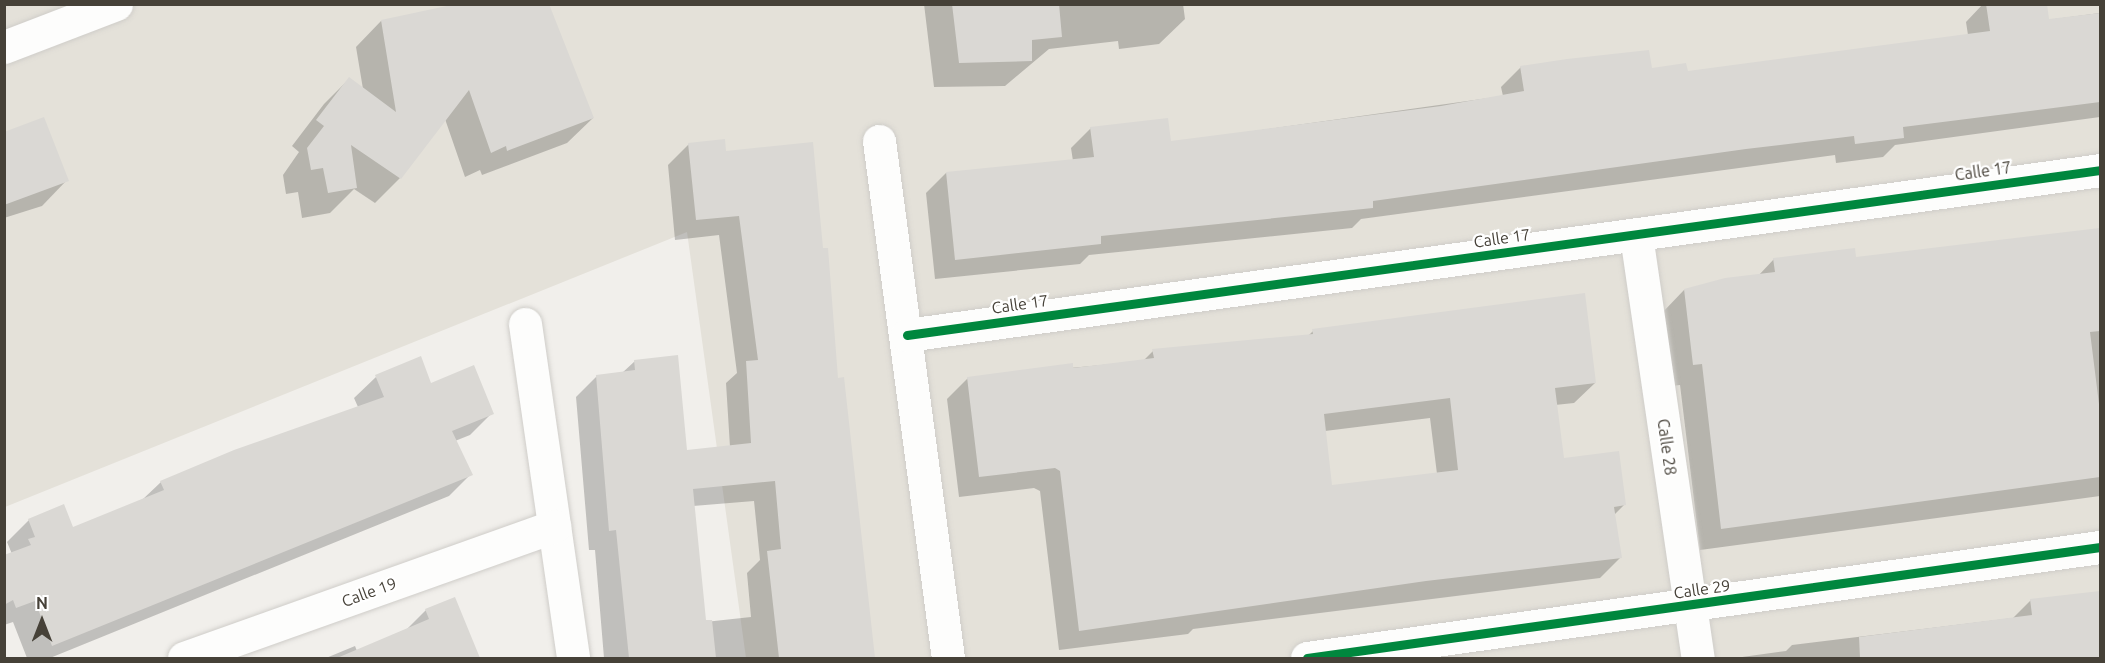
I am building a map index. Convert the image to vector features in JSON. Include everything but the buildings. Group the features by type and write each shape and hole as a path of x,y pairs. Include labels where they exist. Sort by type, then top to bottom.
{"street":[{"path":"4,47 116,4"},
{"path":"879,141 907,334 948,658"},
{"name":"Calle 17","path":"907,334 2100,170"},
{"name":"Calle 28","path":"1636,235 1698,658"},
{"path":"525,324 573,658"},
{"name":"Calle 19","path":"184,658 554,526"},
{"name":"Calle 29","path":"1307,658 2100,547"}],"shaded area":[{"path":"5,5 2100,5 2100,658 746,658 687,232 5,507"}],"cycle path":[{"path":"907,335 2100,170"},
{"path":"1307,658 2100,547"}]}
